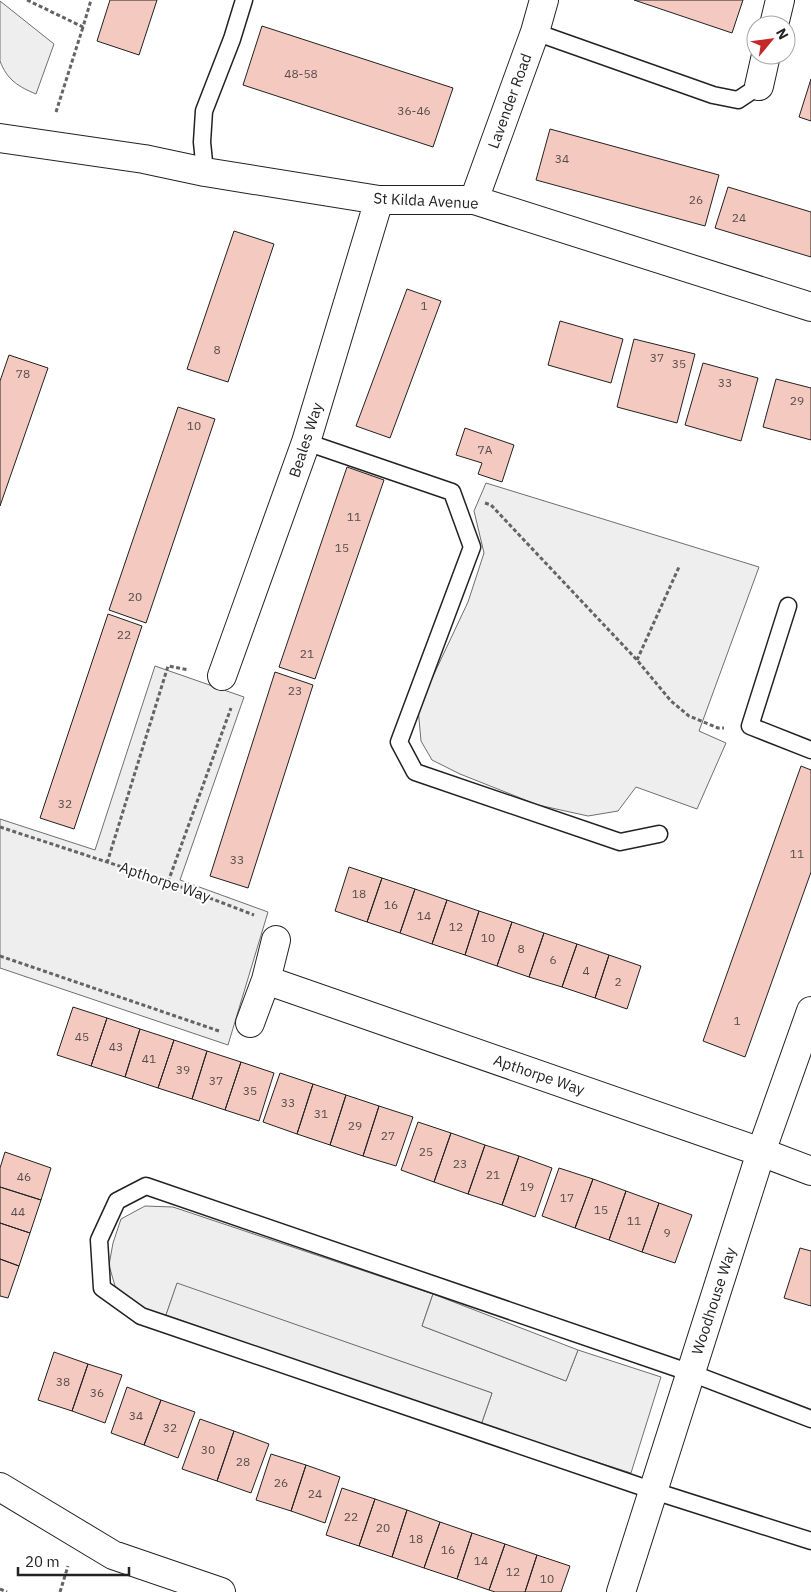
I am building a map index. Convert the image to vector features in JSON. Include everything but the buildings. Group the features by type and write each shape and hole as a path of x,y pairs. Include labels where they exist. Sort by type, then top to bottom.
{"street":[{"name":"Lavender Road","path":"474,200 544,0"},
{"path":"776,15 780,0"},
{"path":"759,86 764,65"},
{"name":"St Kilda Avenue","path":"0,138 144,159 205,172 379,200 474,200 811,307"},
{"name":"Beales Way","path":"222,676 306,442 379,200"},
{"path":"250,1023 266,980 276,940"},
{"name":"Apthorpe Way","path":"266,980 762,1152 811,1171"},
{"name":"Woodhouse Way","path":"621,1592 762,1152 811,1011"},
{"path":"0,1486 113,1555 221,1592"}],"lane":[{"path":"205,172 202,142 204,112 244,0"},
{"path":"534,32 713,95 738,100 759,86"},
{"path":"306,442 452,492 472,547 399,742 415,772 620,842 659,834"},
{"path":"788,606 750,726 811,750"},
{"path":"811,1419 691,1373 146,1186 117,1201 99,1240 102,1288 141,1316 654,1491 811,1540"}],"path":[{"path":"27,0 82,27"},
{"path":"48,145 56,108 91,0"},
{"path":"452,492 491,504 637,660 671,701 689,716 718,728 750,726"},
{"path":"637,660 679,567"},
{"path":"107,862 168,666 222,676 238,690 168,882"},
{"name":"Apthorpe Way","path":"0,827 168,882 271,921 276,940"},
{"path":"0,956 237,1037 250,1023"},
{"path":"0,1590 7,1592"}],"shaded area":[{"path":"0,1 54,44 36,94 14,82 6,73 0,61"},
{"path":"486,483 759,567 699,731 726,743 697,809 636,787 618,811 588,816 538,805 460,774 432,760 421,741 418,708 468,602 484,553 474,511"},
{"path":"155,666 244,697 180,880 268,912 228,1045 0,968 0,819 95,850"},
{"path":"145,1206 173,1207 433,1294 422,1326 566,1381 578,1350 661,1377 631,1473 481,1425 492,1393 177,1284 166,1315 142,1309 115,1286 109,1265 113,1243 121,1219"},
{"path":"177,1283 492,1393 481,1425 166,1315"},
{"path":"433,1294 578,1350 566,1381 422,1326"}]}
